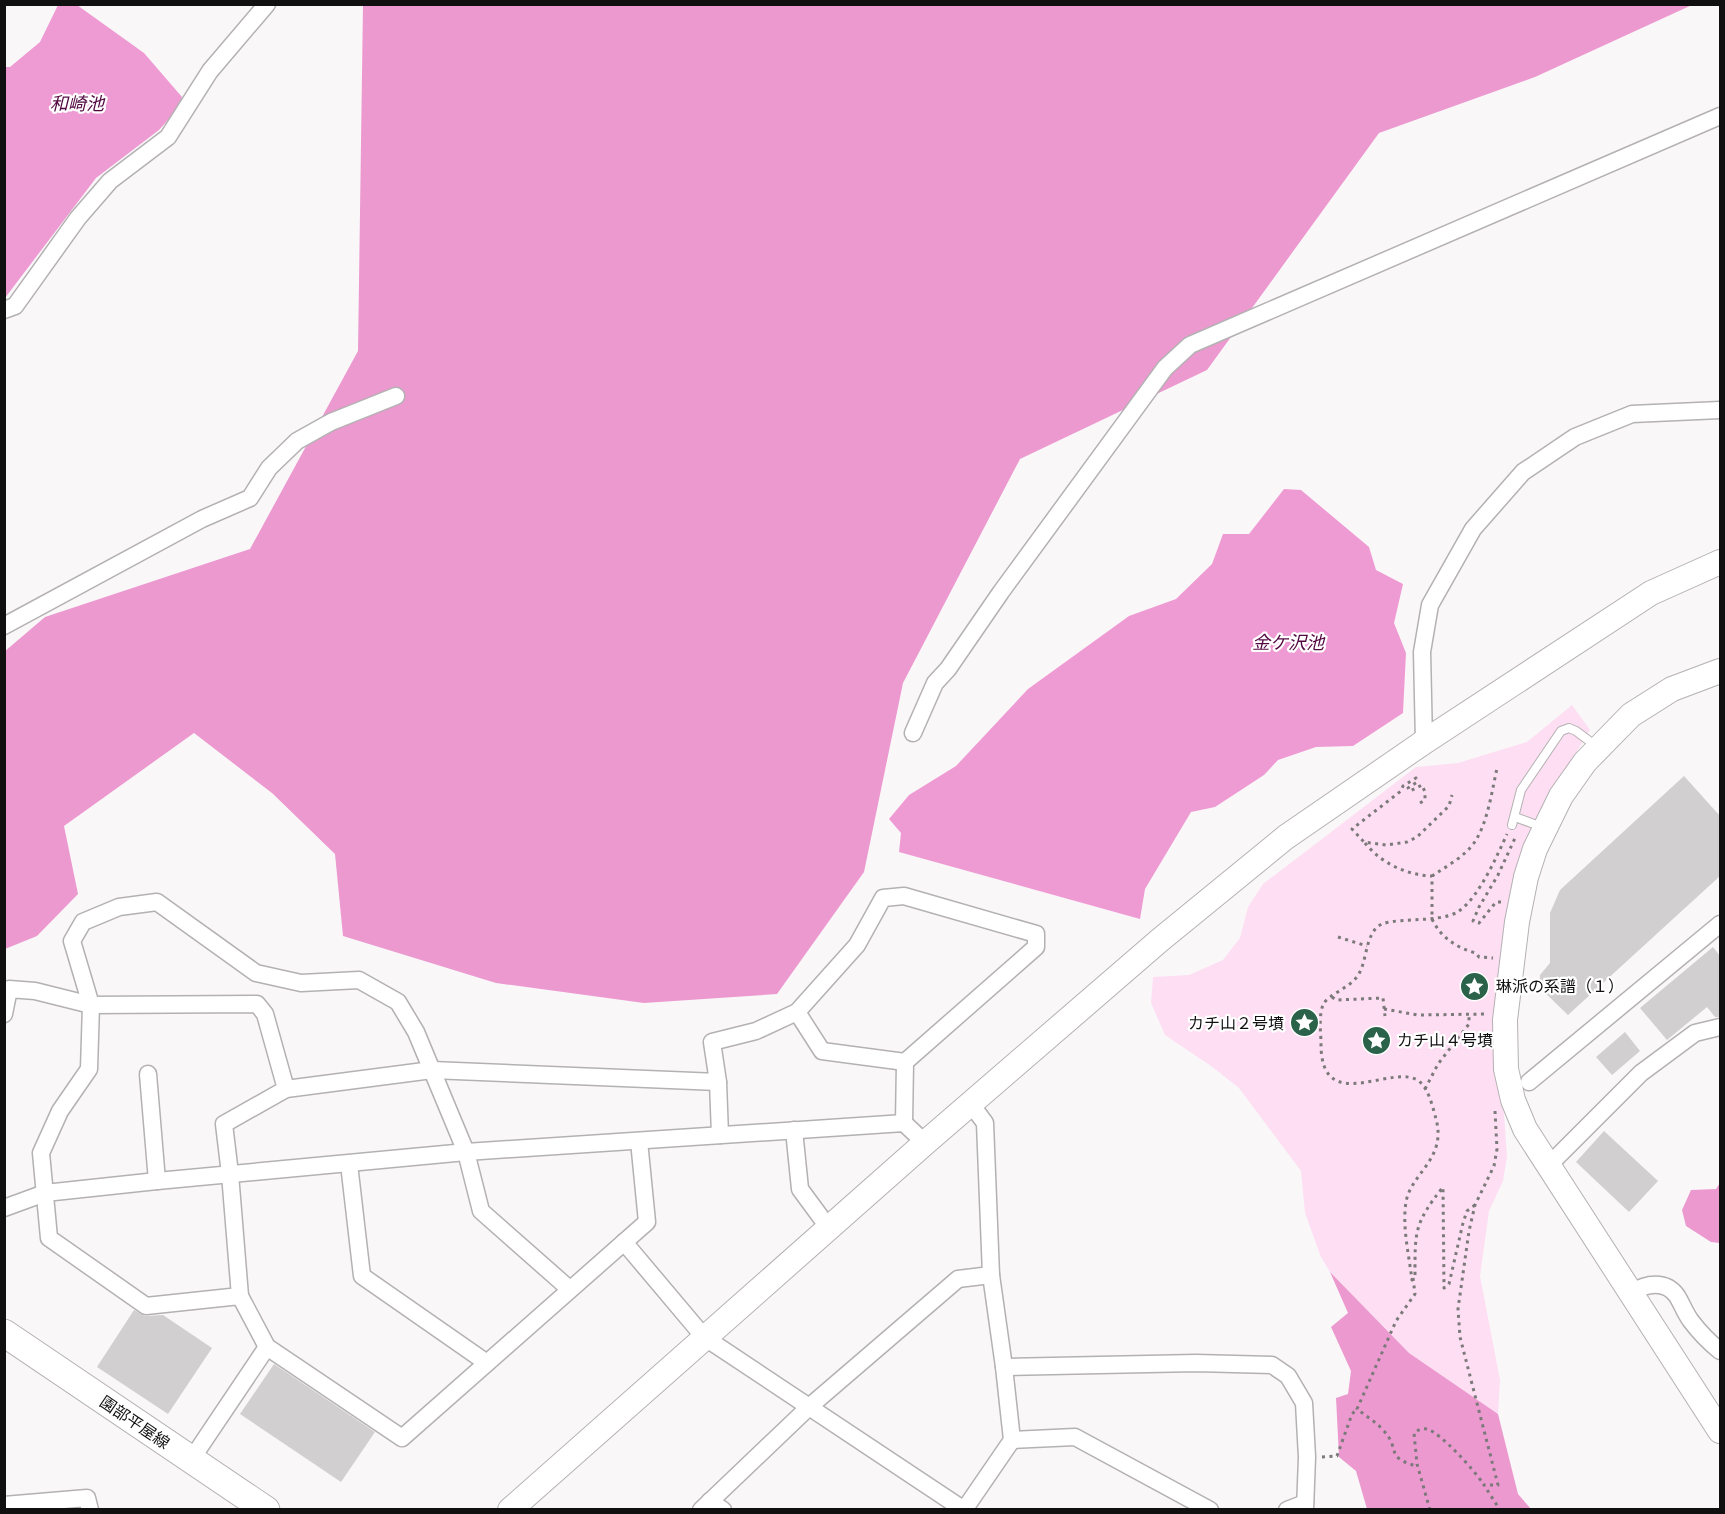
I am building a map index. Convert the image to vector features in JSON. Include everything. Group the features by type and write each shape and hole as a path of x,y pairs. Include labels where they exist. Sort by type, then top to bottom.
{"main road":[{"name":"園部平屋線","path":"6,1338 266,1509"}],"street":[{"path":"4,310 15,306 71,227 110,180 168,137 210,71 267,4"},
{"path":"913,733 935,683 948,669 1001,592 1165,368 1190,345 1720,116"},
{"path":"4,626 202,519 250,498 269,468 297,441 331,422 396,396"},
{"path":"1424,742 1422,652 1430,606 1473,529 1523,472 1575,437 1632,414 1720,410"},
{"path":"510,1509 925,1143 1160,940 1286,837 1424,742 1651,593 1720,562"},
{"path":"1720,671 1672,689 1631,715 1585,762 1561,796 1524,823 1526,877 1517,922 1505,1020 1506,1069 1513,1100 1525,1129 1720,1431"},
{"path":"720,1135 718,1082 712,1042 756,1031 797,1012 857,945 883,898 904,896 1036,934 1036,947 904,1062 822,1051 797,1012"},
{"path":"240,1296 146,1306 49,1238 41,1153 60,1111 89,1069 91,1005 72,941 83,922 119,906 157,902 256,973 301,983 359,980 398,1002 416,1032 465,1152 481,1211 566,1286"},
{"path":"1529,1082 1719,927"},
{"path":"4,1014 9,989 35,991 91,1005 257,1005 265,1014 286,1089"},
{"path":"1548,1166 1641,1073 1695,1033 1720,1027"},
{"path":"904,1062 904,1123 925,1143"},
{"path":"639,1141 647,1221 402,1438 267,1347 240,1296 224,1124 286,1089 432,1070 718,1082"},
{"path":"148,1074 157,1180"},
{"path":"624,1242 704,1337 964,1509 1012,1440 991,1275 985,1123 971,1104"},
{"path":"4,1208 45,1193 157,1180 465,1152 904,1123"},
{"path":"794,1130 800,1189 828,1227"},
{"path":"349,1164 362,1276 487,1363"},
{"path":"711,1507 809,1407 958,1279 991,1275"},
{"path":"1632,1293 1641,1286 1657,1284 1669,1288 1677,1296 1689,1319 1720,1351"},
{"path":"190,1460 267,1347"},
{"path":"1004,1367 1196,1363 1272,1365 1288,1376 1304,1402 1307,1457 1305,1506 1287,1509"},
{"path":"1012,1440 1075,1437 1210,1509"},
{"path":"4,1505 87,1498 90,1509"}],"lane":[{"path":"1524,823 1521,790 1561,731 1569,728 1576,731 1598,748"}],"path":[{"path":"1420,803 1425,800 1422,785 1410,791 1408,788 1417,782 1416,778 1403,786 1401,791 1352,830 1372,852 1396,867 1432,876 1455,862 1475,842 1482,826 1497,768"},
{"path":"1364,842 1386,845 1407,842 1417,837 1449,806 1452,795"},
{"path":"1506,907 1504,903 1496,902 1479,923 1473,921 1524,823"},
{"path":"1413,1278 1412,1280 1405,1221 1406,1200 1433,1155 1437,1142 1437,1122 1420,1081 1407,1077 1344,1083 1333,1078 1325,1069 1321,1058 1321,1013 1324,1002 1358,977 1376,928 1384,922 1432,919 1458,912 1467,904 1524,823"},
{"path":"1432,876 1432,919 1441,932 1461,949 1476,952 1479,957 1498,959"},
{"path":"1338,938 1368,946"},
{"path":"1332,997 1336,1000 1383,998 1385,1017"},
{"path":"1384,1009 1418,1014 1490,1014"},
{"path":"1425,1089 1438,1064 1469,1024 1469,1014"},
{"path":"1484,1485 1498,1485 1460,1337 1458,1309 1463,1262 1475,1205 1494,1166 1497,1149 1494,1102"},
{"path":"1307,1457 1336,1456 1352,1414 1357,1409 1395,1321 1414,1294 1415,1242 1417,1228 1425,1210 1443,1187 1444,1288 1449,1284 1462,1223 1467,1211 1475,1205"},
{"path":"1357,1409 1385,1431 1397,1458 1402,1462 1417,1466"},
{"path":"1430,1509 1417,1466 1414,1433 1421,1429 1428,1429 1454,1449 1484,1485 1500,1509"}],"shaded area":[{"path":"363,5 1692,5 1535,77 1379,133 1207,370 1020,459 903,683 864,872 777,994 644,1003 496,983 343,936 335,854 272,793 194,733 64,826 78,894 37,936 5,949 4,652 45,617 250,549 358,351"},
{"path":"1572,705 1590,730 1547,800 1497,1076 1504,1114 1507,1156 1503,1181 1489,1211 1480,1276 1500,1380 1498,1414 1409,1353 1330,1272 1321,1257 1305,1213 1301,1171 1239,1088 1165,1035 1151,1003 1153,977 1189,975 1223,960 1240,938 1248,907 1263,884 1416,767 1458,763 1527,742"},
{"path":"1720,1183 1720,1243 1711,1242 1686,1226 1682,1210 1691,1190 1716,1189"},
{"path":"1330,1272 1409,1353 1498,1414 1518,1494 1531,1509 1367,1509 1356,1471 1339,1457 1336,1398 1348,1394 1351,1371 1331,1327 1348,1313"}],"water":[{"name":"和崎池","path":"58,5 77,5 144,53 182,97 177,110 159,130 96,178 5,298 5,67 10,67 40,42"},
{"name":"金ケ沢池","path":"1284,489 1301,490 1369,547 1376,570 1403,584 1394,623 1406,653 1403,713 1353,746 1316,747 1278,760 1264,775 1215,807 1191,812 1145,889 1140,919 899,852 901,833 889,819 909,795 956,766 1028,689 1129,616 1176,599 1212,564 1223,534 1249,534"}],"building":[{"path":"1684,776 1720,816 1720,876 1568,1015 1539,987 1540,975 1550,963 1550,913 1560,890"},
{"path":"1713,947 1720,956 1720,1017 1715,1017 1707,1007 1667,1040 1640,1008"},
{"path":"1625,1032 1640,1051 1612,1075 1596,1057"},
{"path":"1604,1131 1658,1181 1629,1212 1576,1162"},
{"path":"134,1310 145,1316 163,1315 212,1348 168,1414 97,1367"},
{"path":"274,1364 375,1432 341,1482 240,1414"}],"place":[{"name":"琳派の系譜（１）","path":"1475,986"},
{"name":"カチ山２号墳","path":"1305,1023"},
{"name":"カチ山４号墳","path":"1376,1040"}]}
